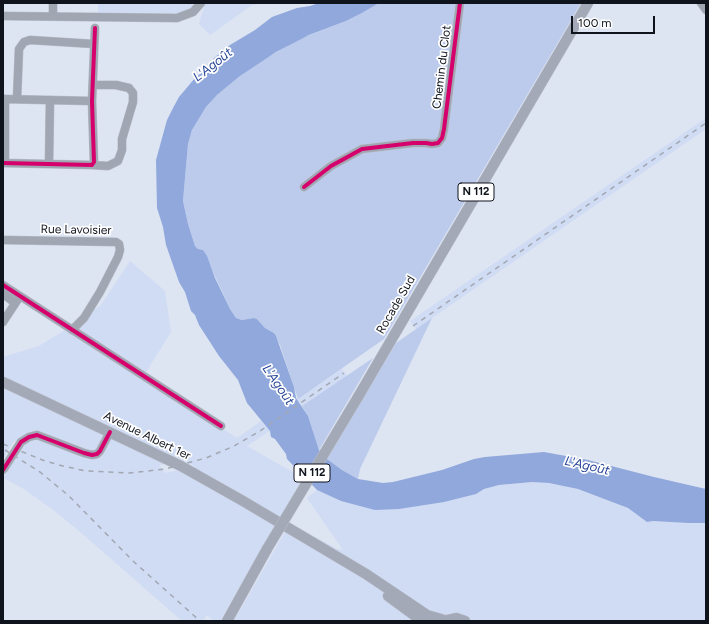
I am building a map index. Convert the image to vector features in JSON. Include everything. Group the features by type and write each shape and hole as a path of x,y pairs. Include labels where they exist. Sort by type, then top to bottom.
{"main road":[{"name":"Rocade Sud","path":"227,620 267,549 358,397 588,3"},
{"name":"Avenue Albert 1er","path":"3,382 181,466 342,561"},
{"path":"342,561 366,574 427,615 443,621 456,618 465,621"},
{"path":"342,561 422,621"}],"street":[{"path":"53,3 53,16"},
{"path":"3,16 177,18 193,12 201,3"},
{"name":"Chemin du Clot","path":"304,187 331,166 362,150 413,143 426,143 436,140 444,133 460,3"},
{"path":"701,3 706,10"},
{"path":"92,165 94,162 92,101 94,28"},
{"path":"17,99 19,48 24,42 30,40 94,44"},
{"path":"92,101 4,99 4,163 108,166 118,161 122,150 122,139 133,102 133,93 129,88 116,84 93,85"},
{"path":"49,164 50,100"},
{"name":"Rue Lavoisier","path":"3,240 116,242 119,244 120,250 118,257 100,292 84,318 72,330"},
{"path":"3,285 17,299"},
{"path":"3,294 17,299 72,330 221,426"},
{"path":"3,322 17,299"},
{"path":"3,470 21,442 29,437 36,436 84,453 97,454 102,448 110,432"}],"shaded area":[{"path":"98,3 198,3 187,11 175,14 98,15"},
{"path":"205,3 263,3 252,5 210,35 199,24"},
{"path":"379,3 457,3 447,130 464,3 581,3 384,339 298,399 280,345 274,333 265,328 257,319 242,320 236,318 230,309 203,250 198,249 195,246 183,201 188,144 192,130 206,107 217,95 240,76 261,61 297,40 346,21"},
{"path":"706,118 706,129 416,329 410,321"},
{"path":"130,261 165,291 171,332 143,377 237,438 261,421 270,431 247,446 303,478 220,621 214,621 207,615 203,621 182,621 56,512 24,489 3,478 23,446 14,441 3,459 3,357 39,346 101,305","holes":["184,460 195,467 165,473 159,465"]},
{"path":"432,318 360,469 358,479 327,459 396,343"},
{"path":"373,358 319,450 308,416 302,406"},
{"path":"342,369 347,376 302,406 297,399"},
{"path":"532,482 549,483 578,489 628,508 647,522 706,523 706,621 234,621 290,523 337,549 343,550 307,498 317,490 341,501 476,494 484,489 499,485"}],"water":[{"name":"L'Agoût","path":"319,3 379,3 346,21 309,35 276,52 240,76 217,95 206,107 192,130 188,144 183,201 195,246 198,249 203,250 207,256 215,278 236,318 242,320 257,319 265,328 274,333 276,336 294,387 296,398 308,416 319,450 327,459 358,479 383,483 442,470 474,459 485,457 544,452 588,460 706,489 706,523 647,522 628,508 578,489 549,483 532,482 499,485 484,489 476,494 444,502 399,509 375,510 341,501 317,490 287,459 286,454 275,439 271,437 270,431 247,403 238,380 219,356 199,325 195,315 191,311 166,245 163,227 157,208 156,160 167,120 179,97 195,78 206,69 214,58 230,45 255,30 272,17 297,8"}],"railway":[{"path":"413,326 706,123"},
{"path":"3,444 45,461 86,471 130,473 165,469 206,458 234,446 260,431 344,373"},
{"path":"5,450 40,472 69,496 133,561 200,621"}],"cycle path":[{"path":"304,187 331,166 362,149 413,143 438,143 442,138 444,129 460,3"},
{"path":"3,163 92,165 94,162 92,101 95,28"},
{"path":"3,285 221,426"},
{"path":"3,470 21,442 29,437 37,435 92,455 97,454 100,451 110,432"}]}
